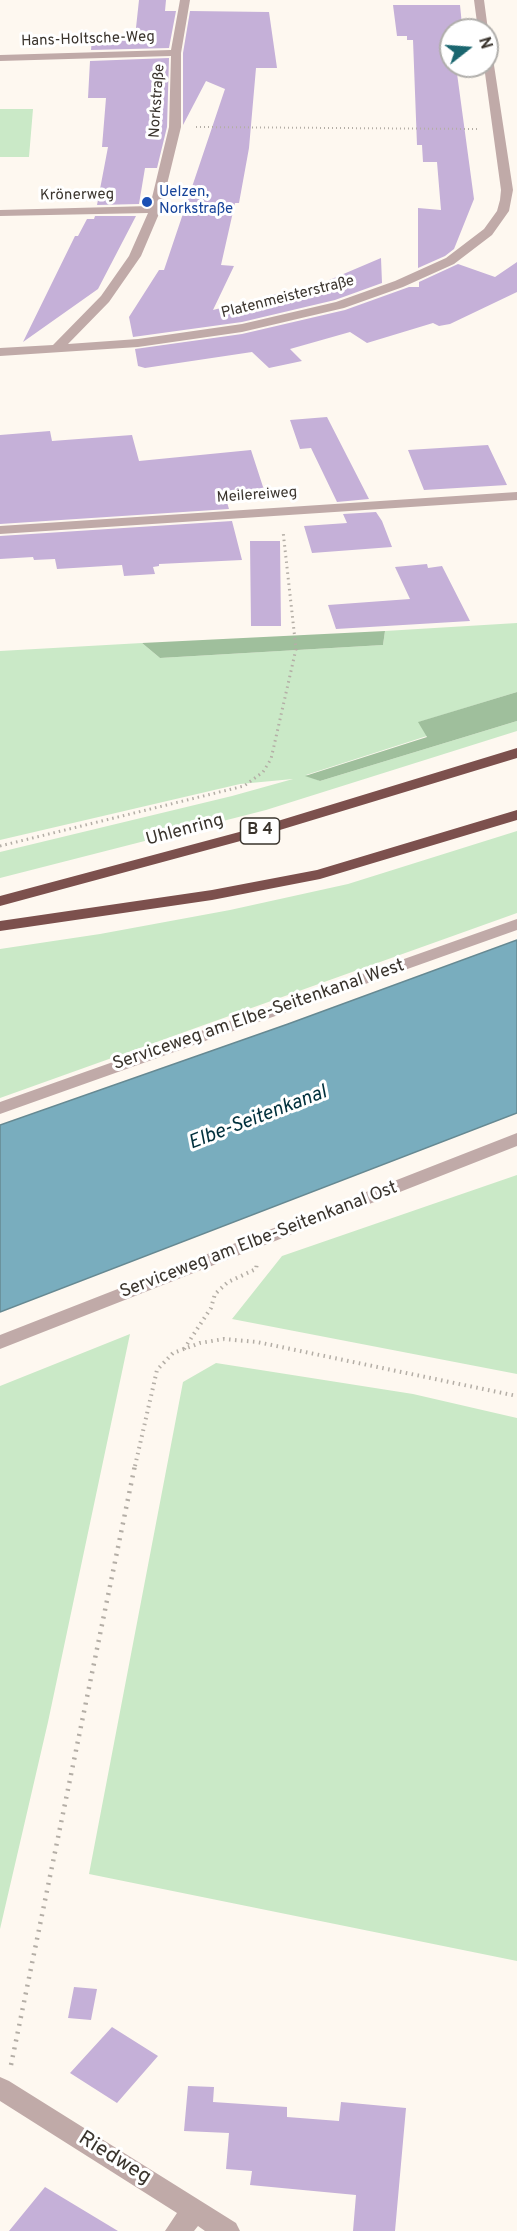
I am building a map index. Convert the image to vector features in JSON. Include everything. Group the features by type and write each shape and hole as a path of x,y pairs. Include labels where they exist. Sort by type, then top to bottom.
{"highway":[{"name":"Uhlenring","path":"0,901 264,830 517,753"},
{"path":"0,926 212,895 320,874 517,815"}],"street":[{"name":"Norkstraße","path":"56,348 105,299 135,256 155,210 175,127 176,53 185,0"},
{"path":"479,0 481,18"},
{"name":"Hans-Holtsche-Weg","path":"0,58 176,53"},
{"name":"Platenmeisterstraße","path":"0,352 138,343 209,334 307,314 370,295 442,265 478,242 492,227 503,211 512,190 491,78"},
{"name":"Krönerweg","path":"0,213 155,210"},
{"name":"Meilereiweg","path":"0,530 517,496"},
{"name":"Serviceweg am Elbe-Seitenkanal West","path":"0,1108 517,924"},
{"name":"Serviceweg am Elbe-Seitenkanal Ost","path":"0,1342 517,1139"},
{"name":"Riedweg","path":"3,2090 227,2231"},
{"path":"178,2231 195,2211"}],"path":[{"path":"175,127 499,129"},
{"path":"0,846 244,786 263,772 271,759 296,649 281,510"},
{"path":"183,1350 210,1308 215,1294 228,1282 256,1269 257,1256 253,1244"},
{"path":"3,2090 150,1390 157,1370 174,1353 200,1343 224,1339 257,1342 517,1396"}],"green space":[{"path":"0,109 33,109 29,157 0,157"},
{"path":"517,623 517,692 419,722 427,736 306,775 320,781 517,721 517,731 266,810 0,878 0,852 293,779 240,784 0,840 0,651 142,643 160,658 383,645 385,631"},
{"path":"385,631 383,645 160,658 142,643"},
{"path":"517,692 517,721 320,781 305,776 427,737 418,722"},
{"path":"517,831 517,913 0,1098 0,949 100,934 230,910 348,884"},
{"path":"517,1175 517,1374 232,1319 282,1256"},
{"path":"130,1334 48,1722 0,1929 0,1386"},
{"path":"216,1363 413,1394 517,1418 517,1961 89,1874 183,1382"}],"water":[{"name":"Elbe-Seitenkanal","path":"517,940 517,1113 0,1312 0,1125 288,1024"}],"building":[{"path":"139,0 166,0 165,11 176,11 169,48 91,50 92,38 135,37"},
{"path":"393,5 460,5 461,18 439,18 439,78 458,78 474,199 454,249 445,256 418,268 418,208 441,210 437,162 423,162 422,145 417,145 413,40 407,40 407,36 397,36"},
{"path":"190,11 269,12 277,68 256,68 249,148 239,203 235,203 221,265 234,266 213,310 327,281 381,258 382,283 335,300 242,322 133,337 129,317 159,270 164,270 225,89 206,81 183,125 183,53"},
{"path":"169,58 167,127 157,168 145,168 139,204 97,205 108,147 102,147 106,98 88,98 90,61"},
{"path":"95,216 136,216 98,289 23,342 75,236 78,236 87,219 94,219"},
{"path":"517,262 517,292 450,324 439,326 433,323 367,343 350,332 290,349 302,361 269,368 252,352 145,368 138,366 135,349 242,334 345,310 409,287 419,287 419,282 458,264 495,277"},
{"path":"327,417 369,499 337,502 311,448 300,449 290,420"},
{"path":"50,431 52,441 132,435 139,461 251,450 265,493 225,496 229,509 0,524 0,435"},
{"path":"488,445 507,485 424,490 408,450"},
{"path":"376,512 392,547 312,553 304,526 347,523 343,514"},
{"path":"232,521 242,560 159,564 153,567 155,574 124,576 122,565 57,569 55,559 34,560 33,557 0,559 0,536"},
{"path":"250,541 280,541 281,626 251,626"},
{"path":"427,564 428,568 442,566 470,621 336,629 328,605 410,599 395,567"},
{"path":"74,1987 97,1989 91,2020 68,2018"},
{"path":"112,2027 158,2056 117,2103 70,2073"},
{"path":"188,2086 214,2087 213,2102 287,2107 287,2117 339,2121 341,2102 406,2108 395,2231 353,2231 356,2195 250,2185 252,2171 226,2169 229,2133 184,2131"},
{"path":"45,2187 118,2231 9,2231"}],"place":[{"name":"Uelzen, Norkstraße","path":"147,202"}]}
